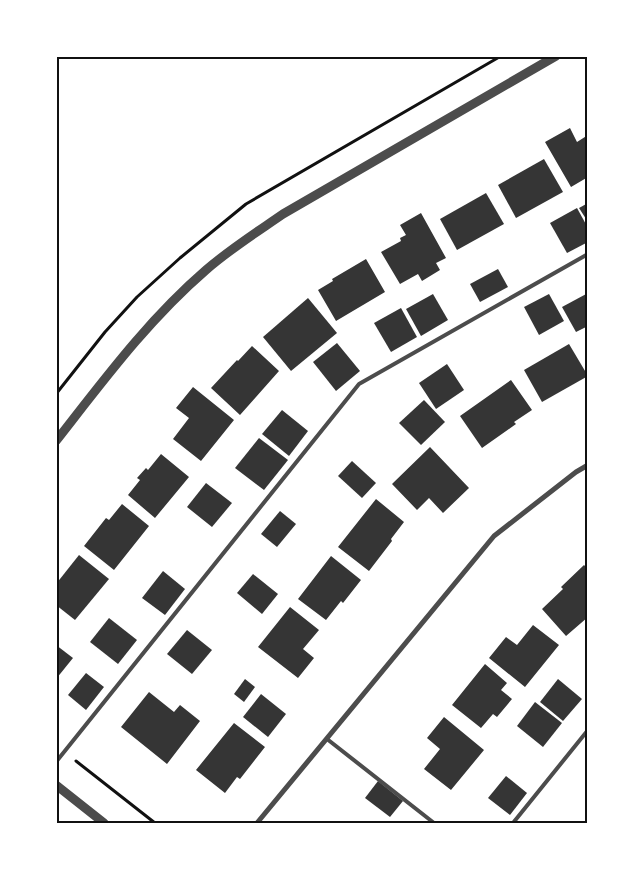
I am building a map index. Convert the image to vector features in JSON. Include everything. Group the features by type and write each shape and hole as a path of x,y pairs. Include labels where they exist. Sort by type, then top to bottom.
{"street":[{"path":"56,442 125,352 148,326 206,270 243,241 283,214 556,56"},
{"path":"257,823 494,536 576,472 588,465"},
{"path":"56,785 104,823"}],"lane":[{"path":"56,762 359,384 588,254"},
{"path":"513,823 588,730"},
{"path":"327,739 434,823"}],"path":[{"path":"64,752 155,823"}],"building":[{"path":"570,128 577,142 588,135 588,177 571,187 545,142"},
{"path":"544,159 563,192 516,218 498,185"},
{"path":"486,193 504,224 457,250 440,219"},
{"path":"588,203 588,222 579,208"},
{"path":"577,208 588,228 588,242 567,253 550,223"},
{"path":"421,213 446,258 436,263 440,270 422,281 418,274 400,284 381,252 401,241 400,238 406,235 400,225"},
{"path":"366,259 385,292 336,321 318,290 333,281 332,279"},
{"path":"498,269 508,287 480,302 470,284"},
{"path":"588,293 588,326 576,332 562,307"},
{"path":"433,294 448,320 421,336 406,309"},
{"path":"549,294 564,321 539,335 524,307"},
{"path":"308,298 337,333 291,371 263,337"},
{"path":"401,308 417,337 391,352 374,323"},
{"path":"337,343 360,371 336,391 313,362"},
{"path":"569,344 588,376 542,402 524,370"},
{"path":"252,346 279,371 240,415 211,388"},
{"path":"447,364 464,390 436,409 419,383"},
{"path":"511,380 532,410 482,448 460,416"},
{"path":"193,387 234,420 201,461 173,439 189,418 176,408"},
{"path":"424,400 445,422 421,445 399,423"},
{"path":"282,410 308,431 289,456 262,434"},
{"path":"259,438 288,460 264,490 235,468"},
{"path":"430,447 469,488 443,513 429,498 417,510 392,484"},
{"path":"161,454 189,477 155,518 128,495 140,480 137,478 146,468 148,470"},
{"path":"352,461 376,483 362,498 338,476"},
{"path":"206,483 232,503 212,527 187,507"},
{"path":"376,499 404,522 369,571 338,547"},
{"path":"122,504 149,526 114,570 84,546 106,518 109,520"},
{"path":"280,511 296,524 277,547 261,534"},
{"path":"79,555 109,579 75,620 56,605 56,584"},
{"path":"331,556 361,580 343,603 341,601 326,620 298,599"},
{"path":"584,565 588,569 588,617 566,636 542,609"},
{"path":"163,571 185,589 165,615 142,598"},
{"path":"253,574 278,594 262,614 237,593"},
{"path":"290,607 319,630 303,649 314,658 298,678 258,647"},
{"path":"109,618 137,640 118,664 90,642"},
{"path":"533,625 559,645 525,687 489,658 506,637 517,645"},
{"path":"187,630 212,650 192,674 167,654"},
{"path":"56,645 73,658 56,679"},
{"path":"485,664 507,683 501,690 512,699 497,717 493,714 481,728 452,705"},
{"path":"86,673 104,687 86,710 68,695"},
{"path":"245,679 255,687 244,702 234,694"},
{"path":"558,679 582,699 563,721 540,702"},
{"path":"149,692 174,712 180,705 200,721 167,764 121,727"},
{"path":"261,694 286,714 268,737 243,717"},
{"path":"535,702 562,723 543,747 517,726"},
{"path":"444,717 484,750 451,790 424,769 440,749 427,738"},
{"path":"234,723 265,747 240,779 237,777 225,793 196,770"},
{"path":"506,776 527,793 510,815 488,798"},
{"path":"378,781 403,801 390,817 365,798"}]}
